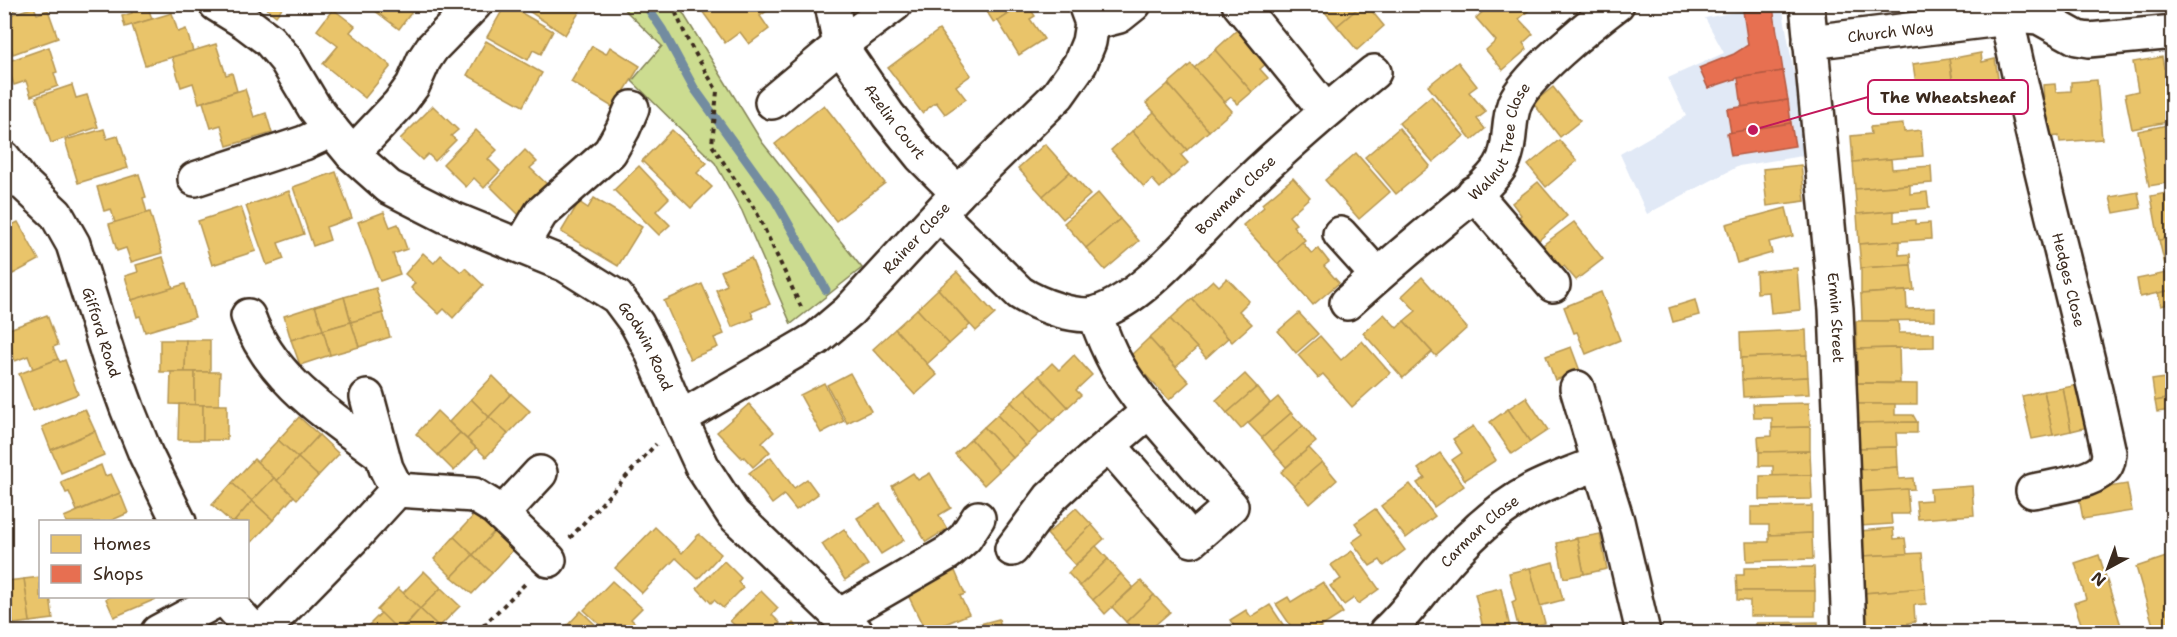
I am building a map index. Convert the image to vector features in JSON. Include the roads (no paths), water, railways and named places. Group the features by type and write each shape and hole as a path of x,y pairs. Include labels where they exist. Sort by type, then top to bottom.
{"street":[{"name":"Godwin Road","path":"216,4 269,40 286,60 315,107 342,142 389,187 446,216 566,265 618,297 637,324 651,350 703,468 733,514 847,624"},
{"path":"195,179 304,143 342,142 399,104 413,85 432,48 475,4"},
{"name":"Azelin Court","path":"832,4 840,45 888,115 921,156 949,204"},
{"path":"772,102 840,45 895,4"},
{"path":"1089,14 1119,16 1134,4"},
{"path":"1239,4 1326,111"},
{"name":"Walnut Tree Close","path":"1347,303 1474,193 1499,168 1505,158 1510,138 1514,105 1525,85 1617,4"},
{"name":"Ermin Street","path":"1807,4 1836,309 1849,633"},
{"name":"Rainer Close","path":"680,418 816,339 849,312 949,204 1058,95 1071,79 1085,52 1091,34 1089,14"},
{"name":"Church Way","path":"1810,42 1956,15 2007,19 2060,16 2078,38 2089,40 2172,34"},
{"name":"Hedges Close","path":"2007,19 2022,92 2066,266 2109,453 2108,463 2102,471 2091,478 2033,491"},
{"name":"Bowman Close","path":"949,204 1020,293 1050,308 1080,314 1095,314 1119,304 1141,289 1232,198 1326,111 1374,72"},
{"path":"521,246 541,213 610,152 632,108"},
{"name":"Gifford Road","path":"10,177 56,214 73,244 127,408 146,455 178,520"},
{"path":"1474,193 1553,285"},
{"path":"1340,234 1377,275"},
{"path":"1095,314 1106,348 1125,381 1231,506 1192,540 1109,445"},
{"path":"248,316 263,348 286,378 318,407 382,454"},
{"path":"1577,388 1617,521 1644,633"},
{"path":"367,397 386,468 397,490"},
{"path":"1012,549 1050,498 1149,411"},
{"name":"Carman Close","path":"1386,633 1402,618 1438,572 1471,537 1504,508 1555,479 1599,463"},
{"path":"502,514 540,473"},
{"path":"397,490 474,495 485,500 549,560"},
{"path":"261,633 397,490"},
{"path":"847,624 948,553 965,538 978,518"},
{"path":"158,633 220,598"},
{"path":"223,598 255,633"}],"waterway":[{"path":"645,4 662,29 694,88 775,200 826,290"}],"place":[{"name":"The Wheatsheaf","path":"1753,130"}]}
